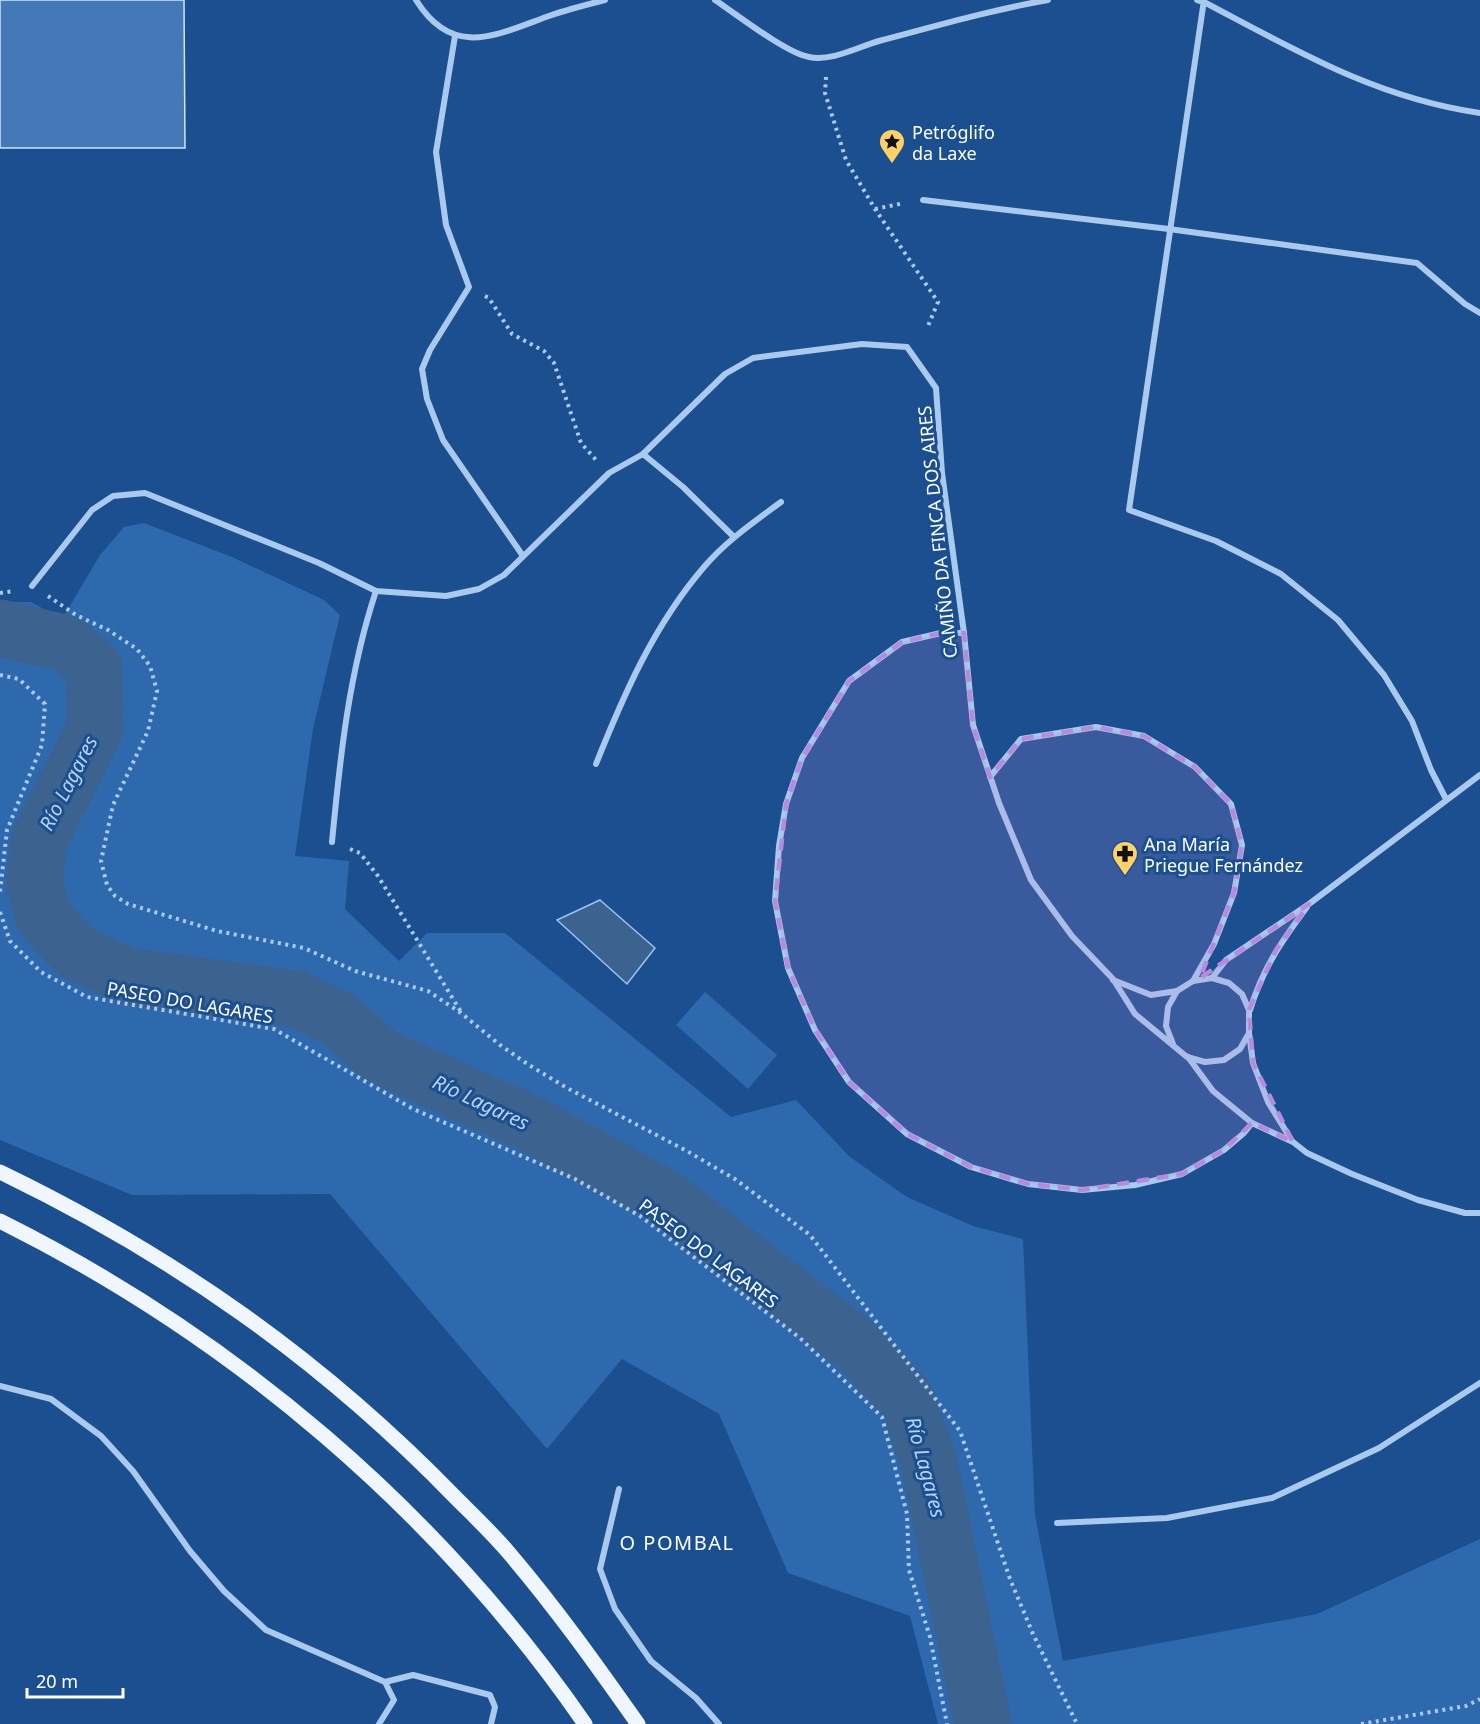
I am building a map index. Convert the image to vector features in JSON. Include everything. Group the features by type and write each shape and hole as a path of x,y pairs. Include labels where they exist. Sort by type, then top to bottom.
{"main road":[{"path":"0,1172 118,1233 188,1275 293,1350 362,1406 419,1460 508,1552 568,1624 638,1724"},
{"path":"0,1221 158,1309 277,1396 331,1441 384,1489 457,1564 509,1623 585,1724"}],"street":[{"path":"416,0 425,16 438,28 455,36 475,38 500,34 562,11 604,0"},
{"path":"715,0 793,51 809,57 827,57 1001,8 1048,0"},
{"path":"1446,800 1431,770 1412,721 1384,675 1338,620 1281,574 1216,541 1129,510 1202,1 1338,71 1377,87 1429,104 1480,113"},
{"path":"455,36 436,152 446,225 469,287 430,350 422,369 428,399 443,440 523,556"},
{"path":"923,200 1169,229 1417,263 1480,314"},
{"name":"CAMIÑO DA FINCA DOS AIRES","path":"32,586 92,510 113,496 145,492 319,563 376,591 446,596 479,589 504,575 609,473 643,454 725,374 753,358 862,344 907,347 936,388 942,473 964,633 973,725 999,803 1031,880 1072,936 1113,979 1135,1014 1173,1044"},
{"path":"643,454 683,487 734,537"},
{"path":"596,764 624,694 661,624 704,567 734,537 781,502"},
{"path":"332,842 341,756 354,678 362,633 376,591"},
{"path":"964,633 940,633 902,642 849,681 802,758 786,804 779,846 775,901 788,968 815,1030 849,1082 907,1134 971,1167 1028,1184 1082,1190 1135,1185 1182,1174 1224,1150 1252,1123"},
{"path":"990,777 1021,739 1096,727 1144,736 1195,767 1231,804 1242,845 1234,893 1214,944 1193,981"},
{"path":"1212,978 1226,960 1309,904 1480,775"},
{"path":"1293,1142 1268,1102 1253,1063 1249,1033 1250,1010 1257,985 1275,950 1309,904"},
{"path":"1250,1010 1242,994 1229,983 1212,978 1193,981 1177,991 1168,1007 1166,1026 1173,1044 1187,1057 1213,1091 1252,1123 1352,1174 1418,1200 1466,1213 1480,1213"},
{"name":"CAMIÑO DA FINCA DOS AIRES","path":"1113,979 1151,995 1177,991"},
{"path":"1187,1057 1205,1062 1224,1060 1240,1049 1249,1033"},
{"path":"1057,1523 1167,1518 1272,1497 1379,1448 1480,1383"},
{"path":"0,1386 51,1399 101,1437 133,1471 190,1551 217,1583 266,1630 385,1682 413,1675 490,1695 495,1707 491,1724"},
{"path":"619,1489 600,1569 615,1609 651,1661 696,1698 719,1724"},
{"path":"379,1724 394,1700 385,1682"}],"path":[{"path":"827,57 825,93 846,160 875,209 938,302 928,326"},
{"path":"875,209 923,200"},
{"path":"469,287 489,298 512,334 544,351 554,363 581,443 609,473"},
{"path":"32,586 76,615 108,630 136,649 150,666 157,692 148,731 113,805 101,861 107,885 116,896 128,904 217,930 304,948 355,971 428,991 461,1012 500,1045 529,1065 586,1099 685,1150 735,1179 810,1235 960,1431 1010,1579 1033,1635 1077,1724"},
{"path":"0,675 19,679 45,704 42,745 7,830 0,892"},
{"path":"332,842 360,853 378,876 461,1012"},
{"name":"PASEO DO LAGARES","path":"0,912 10,941 41,972 87,997 274,1029 413,1109 575,1179 640,1216 800,1338 882,1417 908,1514 909,1570 930,1637 947,1724"},
{"path":"1361,1724 1466,1706 1480,1699"}],"highlighted area":[{"path":"941,633 964,633 973,725 990,777 1021,739 1096,727 1144,736 1195,767 1231,804 1242,845 1234,893 1200,978 1309,904 1276,950 1249,1010 1253,1063 1293,1142 1252,1123 1224,1150 1182,1174 1082,1190 1028,1184 971,1167 907,1134 849,1082 815,1030 788,968 775,901 786,804 802,758 849,681 902,642"}],"shaded area":[{"path":"144,523 232,557 324,600 340,615 313,729 295,856 349,861 345,909 399,961 427,933 505,933 731,1117 796,1100 850,1157 907,1197 973,1226 1023,1239 1035,1515 1063,1661 1317,1614 1480,1539 1480,1724 938,1724 910,1616 788,1573 719,1414 622,1359 547,1449 330,1194 132,1195 0,1140 0,602 31,602 62,619 100,555 124,527"},
{"path":"600,900 655,948 627,984 557,920"},
{"path":"705,992 777,1055 748,1089 676,1025"}],"building":[{"path":"0,0 184,0 185,148 0,148"}],"waterway":[{"name":"Río Lagares","path":"0,628 68,644 94,667 95,729 39,840 34,883 44,918 76,952 126,976 295,999 340,1020 380,1056 527,1122 664,1197 858,1347 906,1399 928,1459 983,1724"}],"place":[{"name":"Petróglifo da Laxe","path":"892,165"},
{"name":"Ana María Priegue Fernández","path":"1125,877"}],"district":[{"name":"O POMBAL","path":"677,1542"}]}
